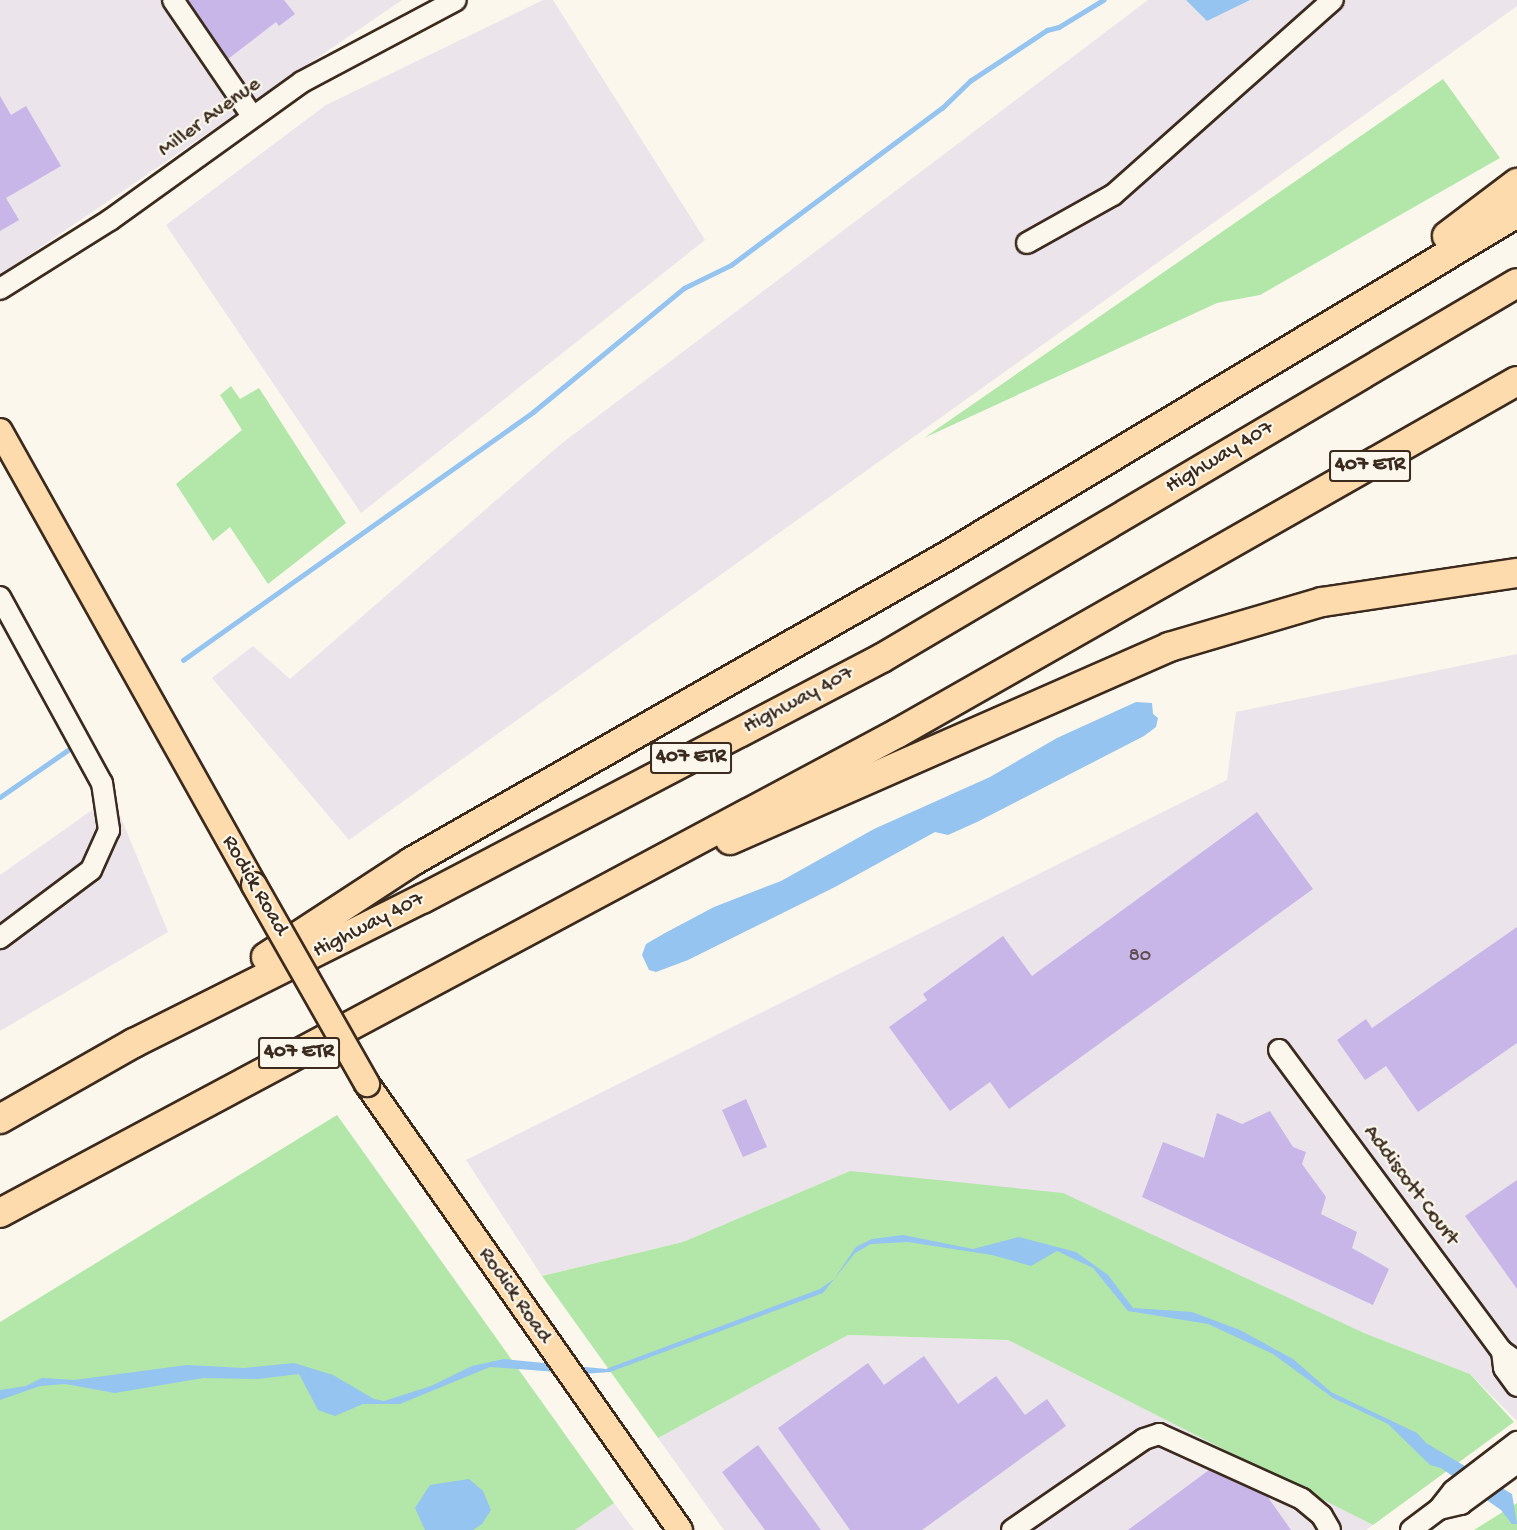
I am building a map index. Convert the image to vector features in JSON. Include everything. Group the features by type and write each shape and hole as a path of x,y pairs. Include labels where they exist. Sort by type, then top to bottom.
{"highway":[{"path":"1298,342 1517,183"},
{"path":"134,1043 411,862 947,556 1298,342 1517,213"},
{"name":"Highway 407","path":"0,1119 134,1043 422,899 882,658 1517,283"},
{"name":"407 ETR","path":"0,1213 969,693 1517,381"},
{"path":"597,894 816,806 1169,647 1322,602 1517,573"}],"main road":[{"name":"Rodick Road","path":"3,444 367,1084 583,1396 680,1530"}],"street":[{"path":"173,0 252,116"},
{"name":"Miller Avenue","path":"0,289 110,220 252,116 363,47 456,0"},
{"path":"1027,243 1113,195 1333,0"},
{"path":"0,597 102,783 109,830 103,850 91,870 0,938"},
{"name":"Addiscott Court","path":"1279,1050 1509,1357 1504,1368 1517,1386"},
{"path":"1012,1530 1144,1438 1159,1434 1302,1499 1322,1516 1330,1530"},
{"path":"1411,1530 1439,1509 1453,1491 1517,1442"},
{"path":"1439,1509 1461,1504 1517,1463"}],"shaded area":[{"path":"0,0 402,0 0,275"},
{"path":"543,0 553,0 705,240 361,513 166,225 326,105"},
{"path":"1148,0 1517,0 1517,6 349,840 212,678 253,646 290,679 561,444"},
{"path":"1517,654 1517,1421 1470,1374 1364,1333 850,1171 683,1242 542,1276 466,1160 1227,780 1236,712"},
{"path":"112,796 168,932 0,1031 0,875"},
{"path":"848,1335 1008,1340 1373,1525 1366,1530 724,1530 658,1438"},
{"path":"614,1503 634,1530 575,1530"}],"green space":[{"path":"1443,79 1500,158 1260,295 1217,303 924,438"},
{"path":"231,386 240,399 259,388 346,523 268,584 230,527 213,541 176,484 242,430 220,395"},
{"path":"337,1115 614,1503 575,1530 0,1530 0,1322"},
{"path":"850,1171 1063,1193 1364,1333 1470,1374 1514,1422 1373,1525 1008,1340 848,1335 658,1438 542,1276 683,1242"},
{"path":"1517,1503 1517,1530 1474,1530"}],"water":[{"path":"1186,0 1250,0 1207,21"},
{"path":"1136,702 1152,703 1153,714 1158,718 1156,727 1144,736 977,822 948,835 935,832 835,887 688,960 656,972 649,970 642,955 646,944 665,933 714,907 781,881 874,829 990,777 1057,738"},
{"path":"903,1235 973,1249 1019,1237 1076,1252 1108,1275 1133,1308 1192,1312 1240,1330 1293,1359 1331,1392 1417,1433 1426,1443 1512,1494 1517,1524 1512,1524 1501,1510 1441,1468 1430,1465 1388,1424 1333,1398 1273,1354 1208,1324 1128,1311 1093,1268 1057,1251 1031,1266 992,1255 908,1242 871,1244 855,1253 823,1293 610,1372 583,1374 490,1367 400,1404 363,1404 335,1416 318,1410 299,1374 258,1379 203,1378 115,1393 65,1384 40,1386 0,1400 0,1390 26,1386 42,1378 74,1380 187,1365 244,1368 294,1363 333,1375 374,1399 384,1401 431,1386 472,1366 504,1359 606,1369 820,1289 834,1279 856,1247 872,1239"},
{"path":"469,1479 483,1491 491,1510 482,1524 473,1530 425,1530 415,1508 430,1485"}],"building":[{"path":"188,0 284,0 295,14 279,26 276,22 228,59"},
{"path":"0,96 11,115 26,106 61,166 6,198 19,220 0,231"},
{"path":"1257,812 1313,889 1009,1109 990,1082 950,1111 889,1027 927,1000 923,994 1003,936 1032,976"},
{"path":"1517,927 1517,1043 1418,1112 1386,1066 1365,1080 1337,1040 1366,1019 1372,1028"},
{"path":"746,1099 767,1147 743,1157 722,1110"},
{"path":"1270,1111 1293,1147 1306,1152 1302,1164 1326,1197 1321,1214 1357,1232 1352,1248 1389,1269 1373,1305 1142,1197 1163,1142 1204,1158 1217,1113 1242,1124"},
{"path":"1517,1180 1517,1289 1465,1216"},
{"path":"924,1356 958,1404 996,1376 1025,1415 1047,1399 1066,1426 922,1530 850,1530 778,1428 868,1363 884,1385"},
{"path":"758,1445 821,1530 765,1530 722,1472"},
{"path":"1209,1470 1267,1496 1291,1530 1128,1530"}],"waterway":[{"path":"183,660 533,412 684,288 731,265 942,108 970,81 1047,30 1059,27 1103,0"},
{"path":"0,797 75,745"}]}
